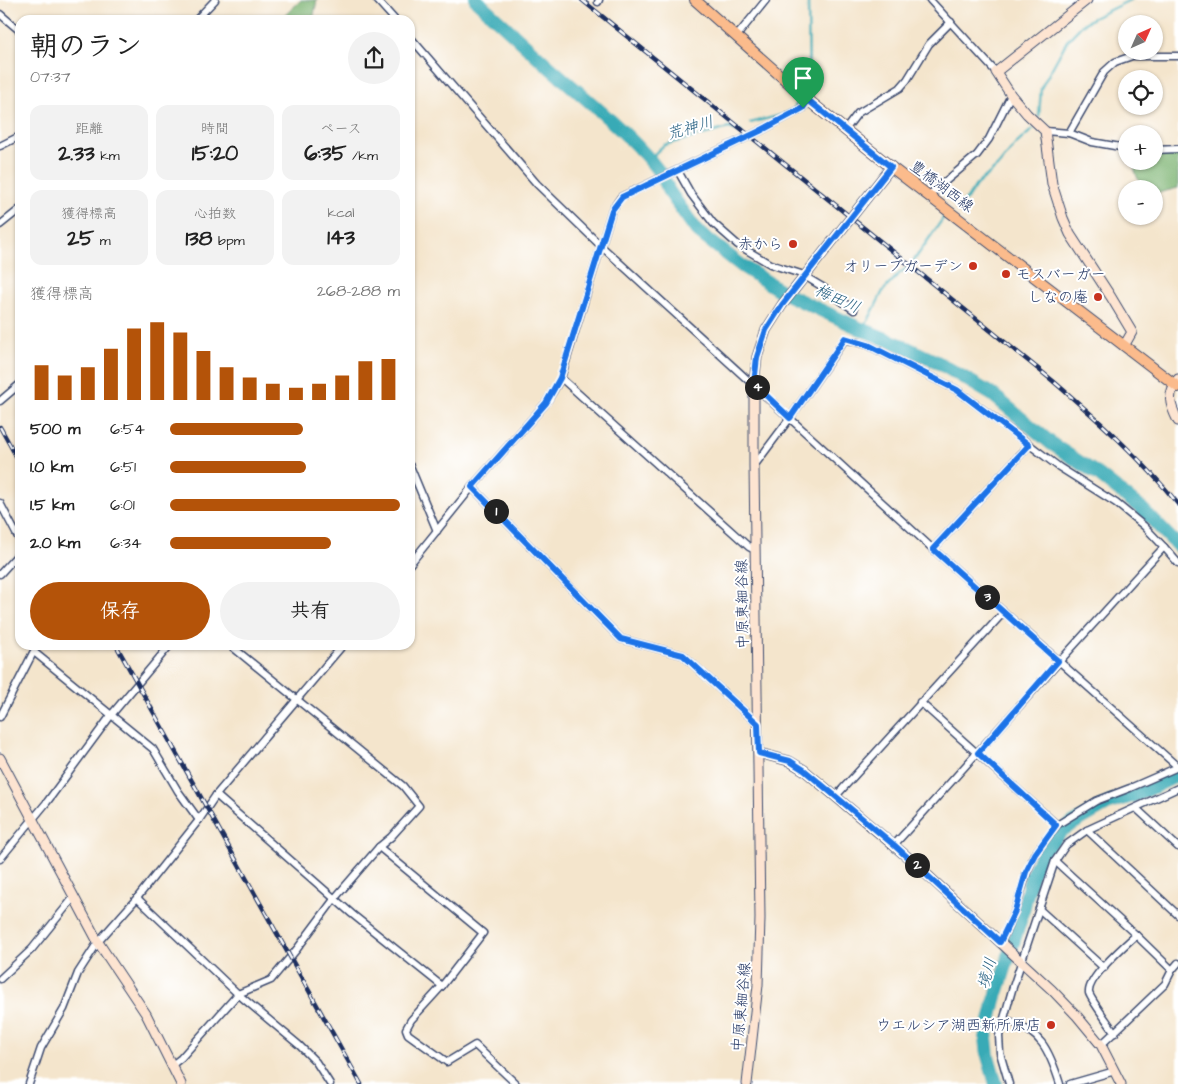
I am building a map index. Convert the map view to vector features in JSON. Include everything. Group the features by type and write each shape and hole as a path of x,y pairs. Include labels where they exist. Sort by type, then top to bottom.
{"main road":[{"name":"豊橋湖西線","path":"695,0 803,96 891,167 1124,346 1177,383"}],"street":[{"path":"201,15 215,0"},
{"path":"377,0 390,15"},
{"path":"736,36 766,0"},
{"path":"930,0 996,72 1011,95 1027,114 1045,131 1069,133 1092,142 1118,147"},
{"path":"996,72 1087,0"},
{"path":"0,14 15,27"},
{"path":"845,130 858,112 900,88 929,44 951,22"},
{"path":"415,43 537,184 600,245 933,549 1178,767 1096,801 1056,825 1035,854 1026,872 1003,944"},
{"path":"1069,133 1104,72 1115,62 1132,56 1178,56"},
{"path":"929,195 977,155 989,139 1011,95"},
{"path":"415,558 472,487 546,403 560,378 612,210 622,197 760,131 803,108 803,96"},
{"path":"1045,131 1052,184 1063,218 1070,234 1112,297 1132,332 1124,346"},
{"path":"0,146 15,138"},
{"path":"1163,150 1178,149"},
{"name":"中原東細谷線","path":"747,1084 758,975 760,918 754,466 754,384 757,357 766,330 782,305 891,167"},
{"path":"676,171 713,223 738,245 770,264 821,286 854,310"},
{"path":"0,225 15,213"},
{"path":"754,466 790,418 845,338 868,345 957,390 1060,467 1116,502 1144,526 1178,563"},
{"path":"560,378 749,547 755,550"},
{"path":"1177,383 1170,391 1171,407 1178,421"},
{"path":"0,401 15,388"},
{"path":"933,549 1029,445"},
{"path":"415,478 437,531"},
{"path":"472,487 621,639 683,655 758,724"},
{"path":"0,503 15,532"},
{"path":"894,845 1058,661 1164,546"},
{"path":"0,574 15,558"},
{"path":"836,796 1004,612"},
{"path":"0,717 35,650"},
{"path":"38,650 153,749 178,791 199,820"},
{"path":"0,859 47,802 112,714 166,650"},
{"path":"172,1065 181,1058 238,994 271,980 335,898 379,847 391,837 419,806 403,786 236,650"},
{"path":"29,1084 41,1048 64,1009 78,973 98,942 137,898 199,820 216,795 339,650"},
{"path":"920,702 1056,825"},
{"path":"759,753 790,761 804,770 894,845 1003,944 1058,997 1101,1045 1121,1084"},
{"path":"0,758 98,942 146,1014 181,1084"},
{"path":"1009,1084 1000,1053 999,1036 1055,861 1066,845 1087,830 1178,788"},
{"path":"216,795 352,914 442,986"},
{"path":"1137,808 1178,847"},
{"path":"1087,830 1178,915"},
{"path":"379,847 483,933 442,986 411,1020 406,1029 408,1034 447,1062 475,1045 516,1084"},
{"path":"1055,861 1136,934 1172,970"},
{"path":"0,979 32,949 74,897"},
{"path":"137,898 238,994 299,1045 316,1062 330,1084"},
{"path":"1039,909 1104,968"},
{"path":"1115,1033 1090,994 1090,986 1136,934"},
{"path":"1101,1045 1165,984 1178,963"},
{"path":"1004,1020 1026,1027 1039,1040 1054,1064 1060,1084"},
{"path":"1070,1084 1115,1071"}],"green space":[{"path":"301,0 317,0 314,15 285,15"},
{"path":"1163,153 1178,153 1178,188 1163,192 1163,180 1139,180 1135,170 1163,170"}],"waterway":[{"name":"梅田川","path":"476,0 634,143 662,177 668,190 697,231 742,266 784,293 939,363 993,395 1052,444 1099,475 1142,509 1178,546"},
{"name":"荒神川","path":"805,92 809,86 808,0"},
{"path":"1039,116 1041,88 1067,41 1083,24 1130,0"},
{"name":"荒神川","path":"750,123 782,115 793,110 801,97"},
{"name":"荒神川","path":"649,159 664,145 729,128 741,132"},
{"path":"959,205 967,199 976,185 998,166 1015,145 1033,129"},
{"path":"859,328 868,321 883,291 900,273 910,266 944,217"},
{"name":"境川","path":"996,1084 988,1056 986,1038 995,1000 1022,915 1031,877 1043,851 1062,830 1109,803 1139,794 1178,775"}],"railway":[{"path":"582,0 1053,381 1134,455 1178,504"},
{"path":"0,427 15,454"},
{"path":"119,650 361,1084"}],"place":[{"name":"赤から","path":"793,244"},
{"name":"オリーブガーデン","path":"973,266"},
{"name":"モスバーガー","path":"1006,274"},
{"name":"しなの庵","path":"1098,297"},
{"name":"ウエルシア湖西新所原店","path":"1051,1025"}],"route":[{"path":"808,100 891,167 782,305 766,330 757,357 754,384 790,418 845,338 868,345 957,390 1029,445 933,549 1058,661 978,753 1056,825 1035,854 1026,872 1015,911 1000,942 894,845 804,770 790,761 759,753 758,724 683,655 621,639 472,487 535,418 560,378 600,245 612,210 622,197 760,131 803,108 808,100"}]}
